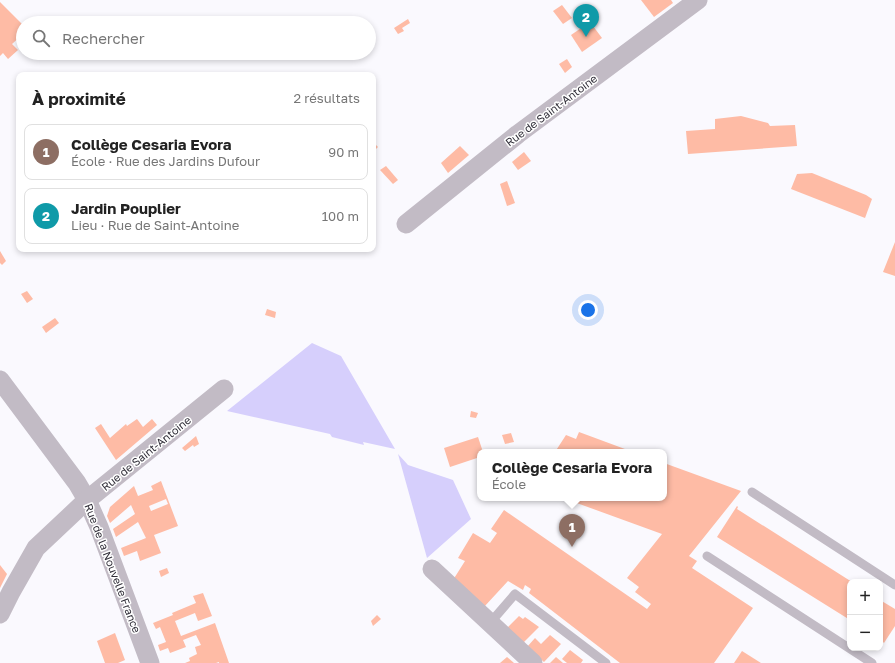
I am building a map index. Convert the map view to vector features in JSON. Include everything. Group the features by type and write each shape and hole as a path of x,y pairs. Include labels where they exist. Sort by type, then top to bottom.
{"street":[{"name":"Rue de Saint-Antoine","path":"406,224 518,134 698,0"},
{"name":"Rue de la Nouvelle France","path":"0,380 77,483 87,500 99,527 150,663"},
{"name":"Rue de Saint-Antoine","path":"0,614 36,548 87,500 224,389"},
{"path":"432,569 533,663"}],"lane":[{"path":"752,492 895,585"},
{"path":"707,556 872,663"},
{"path":"490,623 515,594 606,663"}],"shaded area":[{"path":"312,343 341,356 395,449 363,442 364,445 332,437 330,434 227,411"},
{"path":"398,454 408,465 453,480 471,519 427,558"}],"building":[{"path":"641,0 671,0 673,3 654,17"},
{"path":"0,2 16,18 16,40 12,44 16,48 16,52 8,59 3,53 0,56"},
{"path":"562,5 572,18 563,24 553,11"},
{"path":"408,19 410,23 402,28 404,31 398,34 394,28"},
{"path":"590,22 602,38 582,52 571,35"},
{"path":"567,59 572,67 565,73 559,64"},
{"path":"741,116 768,123 770,126 795,125 797,146 688,154 686,131 715,129 715,119"},
{"path":"460,146 469,155 448,173 441,163"},
{"path":"524,152 531,161 518,170 512,162"},
{"path":"386,166 398,180 393,184 380,170"},
{"path":"812,173 866,195 872,199 865,218 791,189 797,174"},
{"path":"507,181 515,203 507,206 500,184"},
{"path":"895,242 895,276 883,272"},
{"path":"0,251 6,261 2,265 0,263"},
{"path":"27,291 33,299 27,303 21,294"},
{"path":"267,309 276,312 275,318 265,315"},
{"path":"55,318 59,323 46,333 42,327"},
{"path":"471,411 478,413 476,418 470,417"},
{"path":"137,419 143,427 152,419 157,425 116,460 95,428 101,424 110,438 126,424 127,426"},
{"path":"579,432 625,449 557,449 566,435 576,439"},
{"path":"511,433 514,442 505,444 502,435"},
{"path":"196,436 199,444 194,447 193,445 185,451 182,448"},
{"path":"478,437 482,449 477,449 477,458 450,467 444,448"},
{"path":"667,464 741,491 689,556 697,561 692,568 753,608 714,663 620,663 529,593 531,589 525,585 523,590 508,581 484,607 453,580 465,561 458,558 473,533 490,543 497,533 491,529 504,510 647,609 651,604 635,592 639,587 627,578 662,534 571,501 667,501"},
{"path":"161,481 178,526 154,535 161,553 140,561 137,551 124,556 121,548 146,538 138,522 116,537 113,529 135,514 131,505 110,523 107,516 110,507 134,486 138,496 153,490 151,486","holes":["166,499 168,504 151,511 149,506"]},
{"path":"737,506 737,509 847,579 847,618 717,537"},
{"path":"0,565 7,574 0,588"},
{"path":"167,568 169,573 161,577 159,571"},
{"path":"203,593 212,616 198,621 195,613 175,621 181,636 215,623 229,663 185,663 190,661 189,658 197,654 195,647 201,645 196,635 183,640 186,647 170,653 168,648 160,651 158,645 166,642 160,627 156,629 153,623 196,603 193,596"},
{"path":"883,602 895,609 895,626 884,643"},
{"path":"377,615 381,619 373,626 371,621"},
{"path":"519,616 523,619 525,617 539,627 523,643 507,628"},
{"path":"115,633 125,660 118,663 105,663 97,641"},
{"path":"550,635 561,644 544,662 527,647 535,638 541,644"},
{"path":"570,650 583,660 581,663 567,663 562,659"},
{"path":"742,651 761,663 734,663"},
{"path":"507,657 514,663 500,663"},
{"path":"556,657 563,663 550,663"}],"place":[{"name":"Jardin Pouplier","path":"586,37"},
{"name":"Collège Cesaria Evora","path":"572,547"}]}
